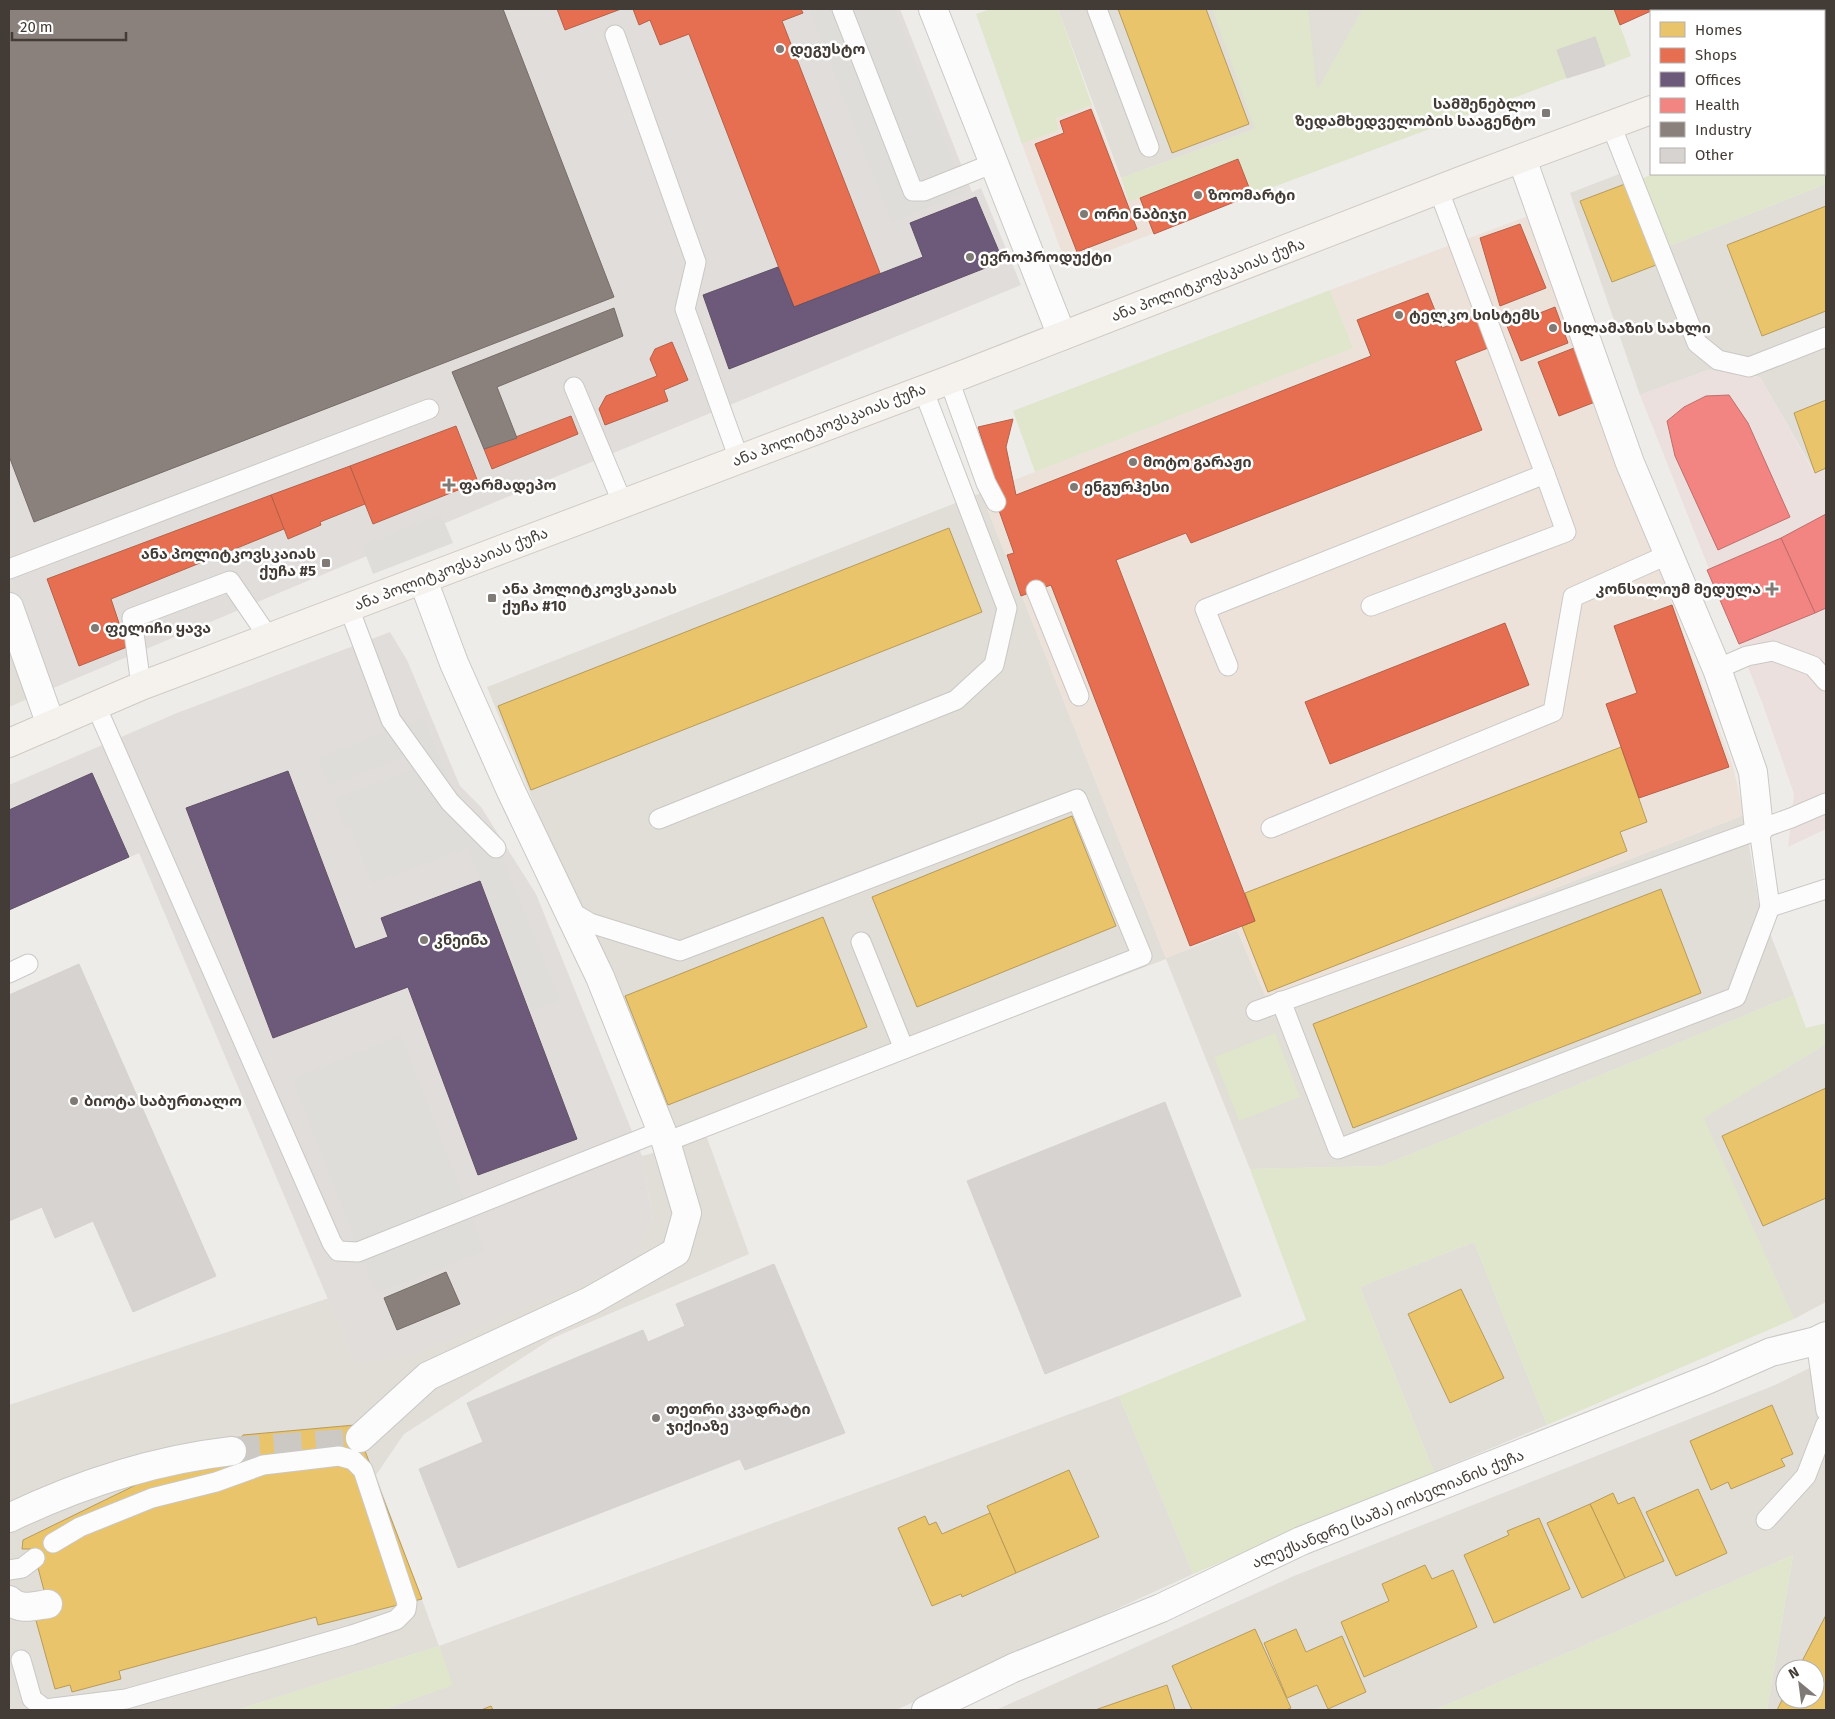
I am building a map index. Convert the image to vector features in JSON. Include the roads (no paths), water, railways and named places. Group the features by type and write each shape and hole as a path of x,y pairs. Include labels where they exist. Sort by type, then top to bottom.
{"street":[{"path":"933,9 1062,336"},
{"name":"ანა პოლიტკოვსკაიას ქუჩა","path":"9,743 141,686 948,380 1650,110"},
{"path":"1522,159 1540,203 1630,463 1716,669 1753,772 1759,829"},
{"path":"360,1438 428,1376 590,1301 676,1252 687,1213 664,1137 600,977 566,908 458,671 423,580"},
{"path":"9,607 51,725"},
{"name":"ალექსანდრე (საშა) იოსელიანის ქუჩა","path":"1771,1352 1810,1324 1826,1316"},
{"name":"ალექსანდრე (საშა) იოსელიანის ქუჩა","path":"926,1710 1013,1668 1161,1608 1301,1541 1710,1379 1771,1352 1821,1339"},
{"path":"9,1518 134,1468 189,1456 232,1451"},
{"path":"9,1600 15,1605 26,1608 48,1604"}],"lane":[{"path":"842,9 913,190 924,191 994,163"},
{"path":"1097,9 1149,146"},
{"path":"615,35 696,262 685,309 739,459"},
{"path":"1611,125 1697,342 1718,360 1749,367 1826,337"},
{"path":"1371,606 1566,532 1439,190"},
{"path":"948,380 986,483 996,502"},
{"path":"574,387 622,504"},
{"path":"659,819 956,700 994,665 1007,608 923,389"},
{"path":"9,569 429,409"},
{"path":"1228,666 1205,609 1545,474"},
{"path":"1272,828 1552,712 1573,597 1667,555"},
{"path":"141,686 132,618 230,581 269,638"},
{"path":"1036,590 1079,696"},
{"path":"349,608 391,720 450,802 496,848"},
{"path":"1716,669 1747,656 1773,651 1812,666 1826,680"},
{"path":"96,706 332,1242 338,1251 358,1252 904,1049 1142,956 1101,872 1077,799 680,951 590,923 566,908"},
{"path":"1256,1011 1826,803"},
{"path":"1281,1002 1338,1149 1736,997 1770,907 1759,829"},
{"path":"1770,907 1826,889"},
{"path":"861,942 904,1049"},
{"path":"9,973 28,964"},
{"path":"1821,1339 1826,1411"},
{"path":"1766,1520 1806,1476 1826,1424"},
{"path":"21,1660 32,1699 45,1709 109,1702 126,1699 352,1635 396,1620 406,1610 407,1602 363,1470 353,1460 339,1456 263,1466 216,1482 152,1498 80,1527 53,1543"},
{"path":"9,1570 22,1568 35,1558"}],"tunnel":[{"path":"232,1451 345,1443 360,1438"}],"place":[{"name":"დეგუსტო","path":"780,49"},
{"name":"სამშენებლო ზედამხედველობის სააგენტო","path":"1546,113"},
{"name":"ზოომარტი","path":"1198,195"},
{"name":"ორი ნაბიჯი","path":"1084,214"},
{"name":"ევროპროდუქტი","path":"970,257"},
{"name":"ტელკო სისტემს","path":"1399,315"},
{"name":"სილამაზის სახლი","path":"1553,328"},
{"name":"მოტო გარაჟი","path":"1133,462"},
{"name":"ფარმადეპო","path":"449,485"},
{"name":"ენგურჰესი","path":"1074,487"},
{"name":"ანა პოლიტკოვსკაიას ქუჩა #5","path":"326,563"},
{"name":"კონსილიუმ მედულა","path":"1772,589"},
{"name":"ანა პოლიტკოვსკაიას ქუჩა #10","path":"492,598"},
{"name":"ფელიჩი ყავა","path":"95,628"},
{"name":"კნეინა","path":"424,940"},
{"name":"ბიოტა საბურთალო","path":"74,1101"},
{"name":"თეთრი კვადრატი ჯიქიაზე","path":"656,1418"}]}
